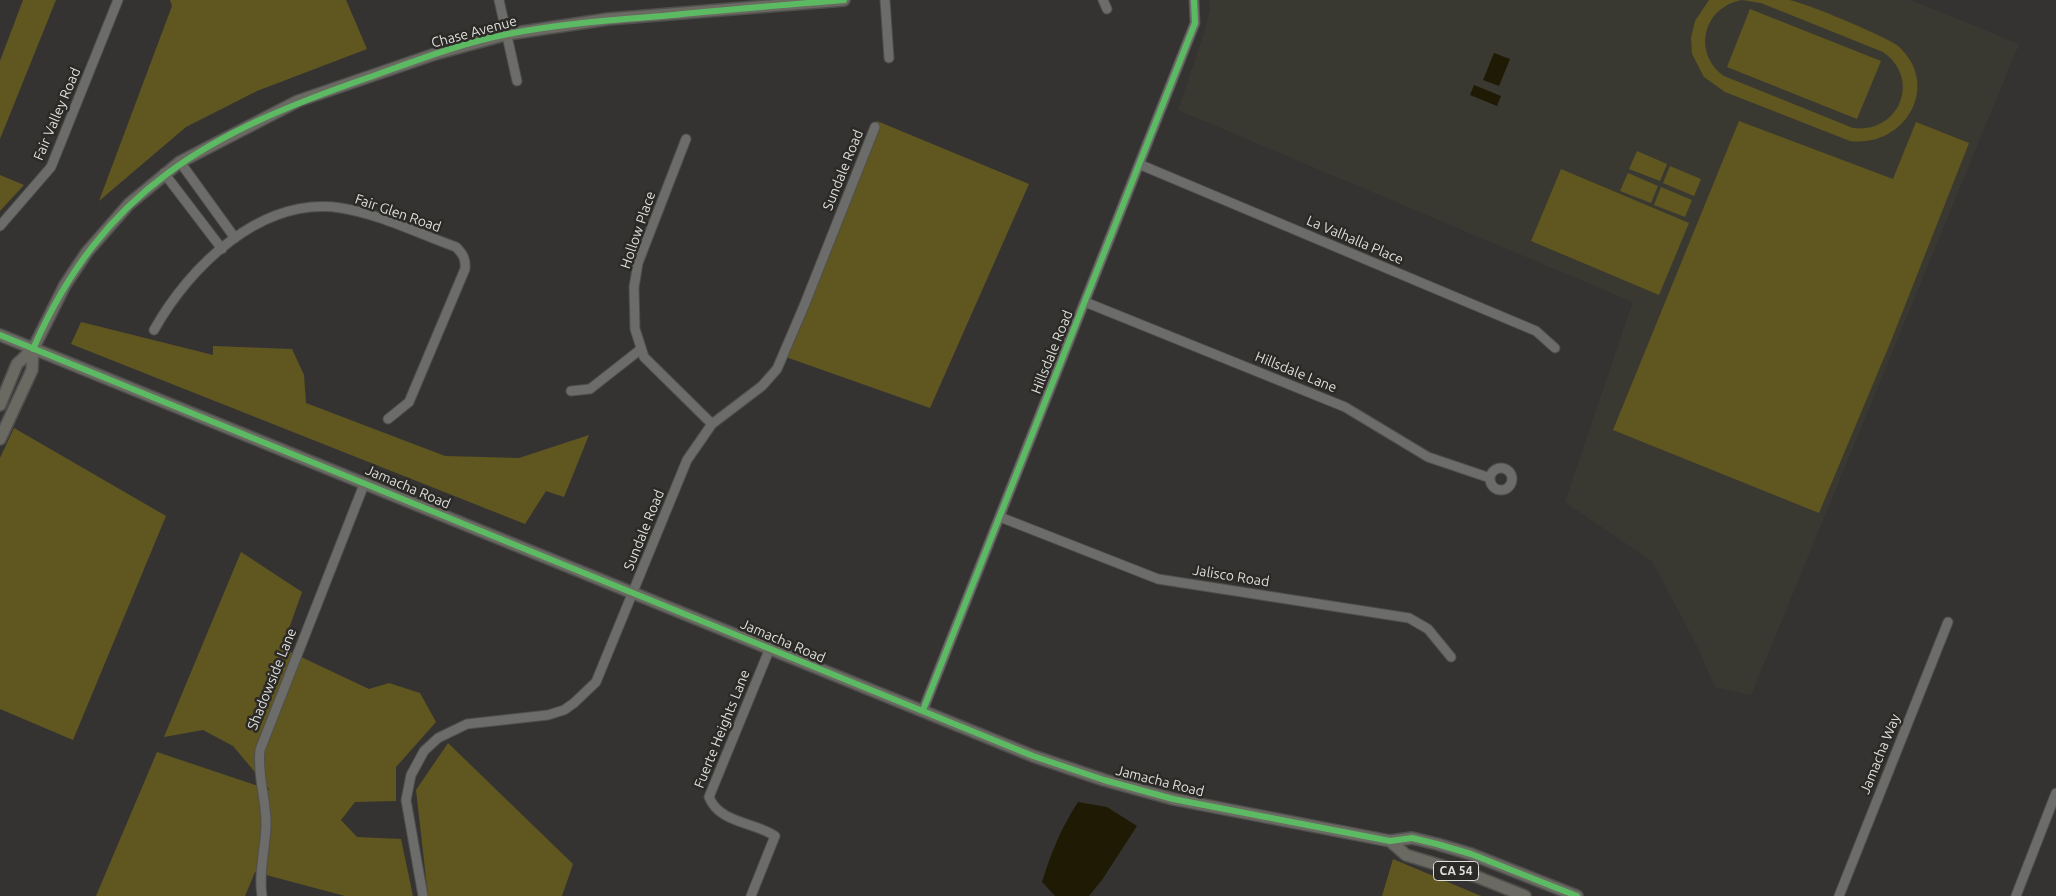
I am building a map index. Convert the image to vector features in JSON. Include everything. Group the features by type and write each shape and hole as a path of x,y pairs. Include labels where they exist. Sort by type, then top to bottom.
{"main road":[{"name":"Chase Avenue","path":"33,349 65,285 87,252 129,204 180,162 298,102 434,54 508,34 608,19 844,0"},
{"name":"Jamacha Road","path":"0,336 366,482 633,594 770,648 852,684 923,710 1033,756 1104,780 1173,798 1390,841 1412,838 1437,844 1471,854 1577,896"},
{"path":"0,405 17,364 33,349"},
{"path":"0,440 32,370 33,349"},
{"name":"Jamacha Road","path":"1390,841 1406,854 1475,876 1525,896"}],"street":[{"name":"Fair Valley Road","path":"0,226 51,167 118,0"},
{"path":"499,0 517,81"},
{"path":"886,0 889,58"},
{"path":"1103,0 1107,9"},
{"name":"Hillsdale Road","path":"923,710 1141,164 1195,23 1194,0"},
{"name":"Sundale Road","path":"423,896 406,800 411,775 418,760 431,744 454,729 467,724 548,715 564,710 574,704 596,682 686,460 712,424 762,386 777,369 804,306 874,127"},
{"name":"Hollow Place","path":"686,138 638,263 634,287 635,320 644,357 712,424"},
{"path":"180,162 235,238"},
{"name":"La Valhalla Place","path":"1141,164 1536,331 1555,348"},
{"path":"164,174 222,249"},
{"name":"Fair Glen Road","path":"154,330 180,291 222,249 235,238 276,215 299,209 325,207 364,214 456,247 466,261 465,268 409,402 388,419"},
{"name":"Hillsdale Lane","path":"1086,302 1345,407 1428,458 1490,478"},
{"path":"571,391 590,389 641,349"},
{"name":"Shadowside Lane","path":"262,896 261,877 266,804 258,770 260,750 366,482"},
{"name":"Jalisco Road","path":"1000,517 1158,579 1409,618 1428,629 1452,657"},
{"name":"Jamacha Way","path":"1839,896 1948,622"},
{"name":"Fuerte Heights Lane","path":"750,896 776,836 764,828 717,811 709,797 770,648"},
{"path":"2016,896 2056,793"}],"shaded area":[{"path":"23,0 56,0 0,139 0,61"},
{"path":"170,0 346,0 367,49 257,91 186,127 99,201 172,6"},
{"path":"1209,0 1910,0 2019,44 1751,695 1715,687 1697,646 1652,561 1565,502 1633,302 1178,110 1202,40 1210,10"},
{"path":"1709,0 1742,0 1749,0 1760,0 1770,0 1779,0 1789,0 1798,2 1845,20 1898,46 1911,62 1917,78 1917,95 1911,111 1901,124 1887,135 1870,141 1850,141 1725,92 1704,77 1692,54 1691,38 1695,21","holes":["1742,0 1761,3 1883,52 1895,63 1901,76 1903,89 1900,102 1893,114 1883,122 1869,128 1853,128 1724,76 1714,66 1705,44 1706,32 1711,21 1718,12 1729,4"]},
{"path":"1750,9 1881,61 1857,119 1727,67"},
{"path":"1494,53 1510,59 1499,86 1483,80"},
{"path":"1474,85 1501,96 1497,106 1470,95"},
{"path":"877,121 1029,184 930,408 783,356"},
{"path":"1739,121 1893,179 1916,122 1969,143 1891,341 1819,513 1613,430"},
{"path":"1637,151 1667,164 1660,181 1629,169"},
{"path":"1670,166 1701,179 1694,196 1663,183"},
{"path":"1561,169 1689,223 1659,295 1531,241"},
{"path":"1628,173 1658,186 1651,203 1620,191"},
{"path":"0,175 24,185 0,211"},
{"path":"1661,187 1692,200 1685,217 1654,205"},
{"path":"81,322 213,355 213,346 292,349 304,375 306,403 445,456 519,458 589,435 564,497 546,491 525,524 71,344"},
{"path":"14,428 166,516 73,740 0,709 0,458"},
{"path":"241,552 302,592 282,648 369,689 389,683 420,693 436,722 396,767 396,801 355,802 341,820 357,837 401,839 413,896 345,896 255,872 245,896 96,896 157,752 270,790 233,746 203,730 164,737"},
{"path":"448,743 573,864 562,896 428,896 416,790"},
{"path":"1078,802 1107,807 1137,826 1102,880 1089,896 1055,896 1042,882 1066,821"},
{"path":"1393,859 1481,896 1382,896"}],"cycle path":[{"path":"33,349 61,293 93,246 128,207 168,173 212,145 260,120 312,98 421,59 473,42 508,34 585,23 844,0"},
{"path":"923,710 1195,23 1194,0"},
{"path":"0,335 1033,756 1104,780 1173,799 1390,841 1412,838 1437,844 1471,854 1577,896"}]}
